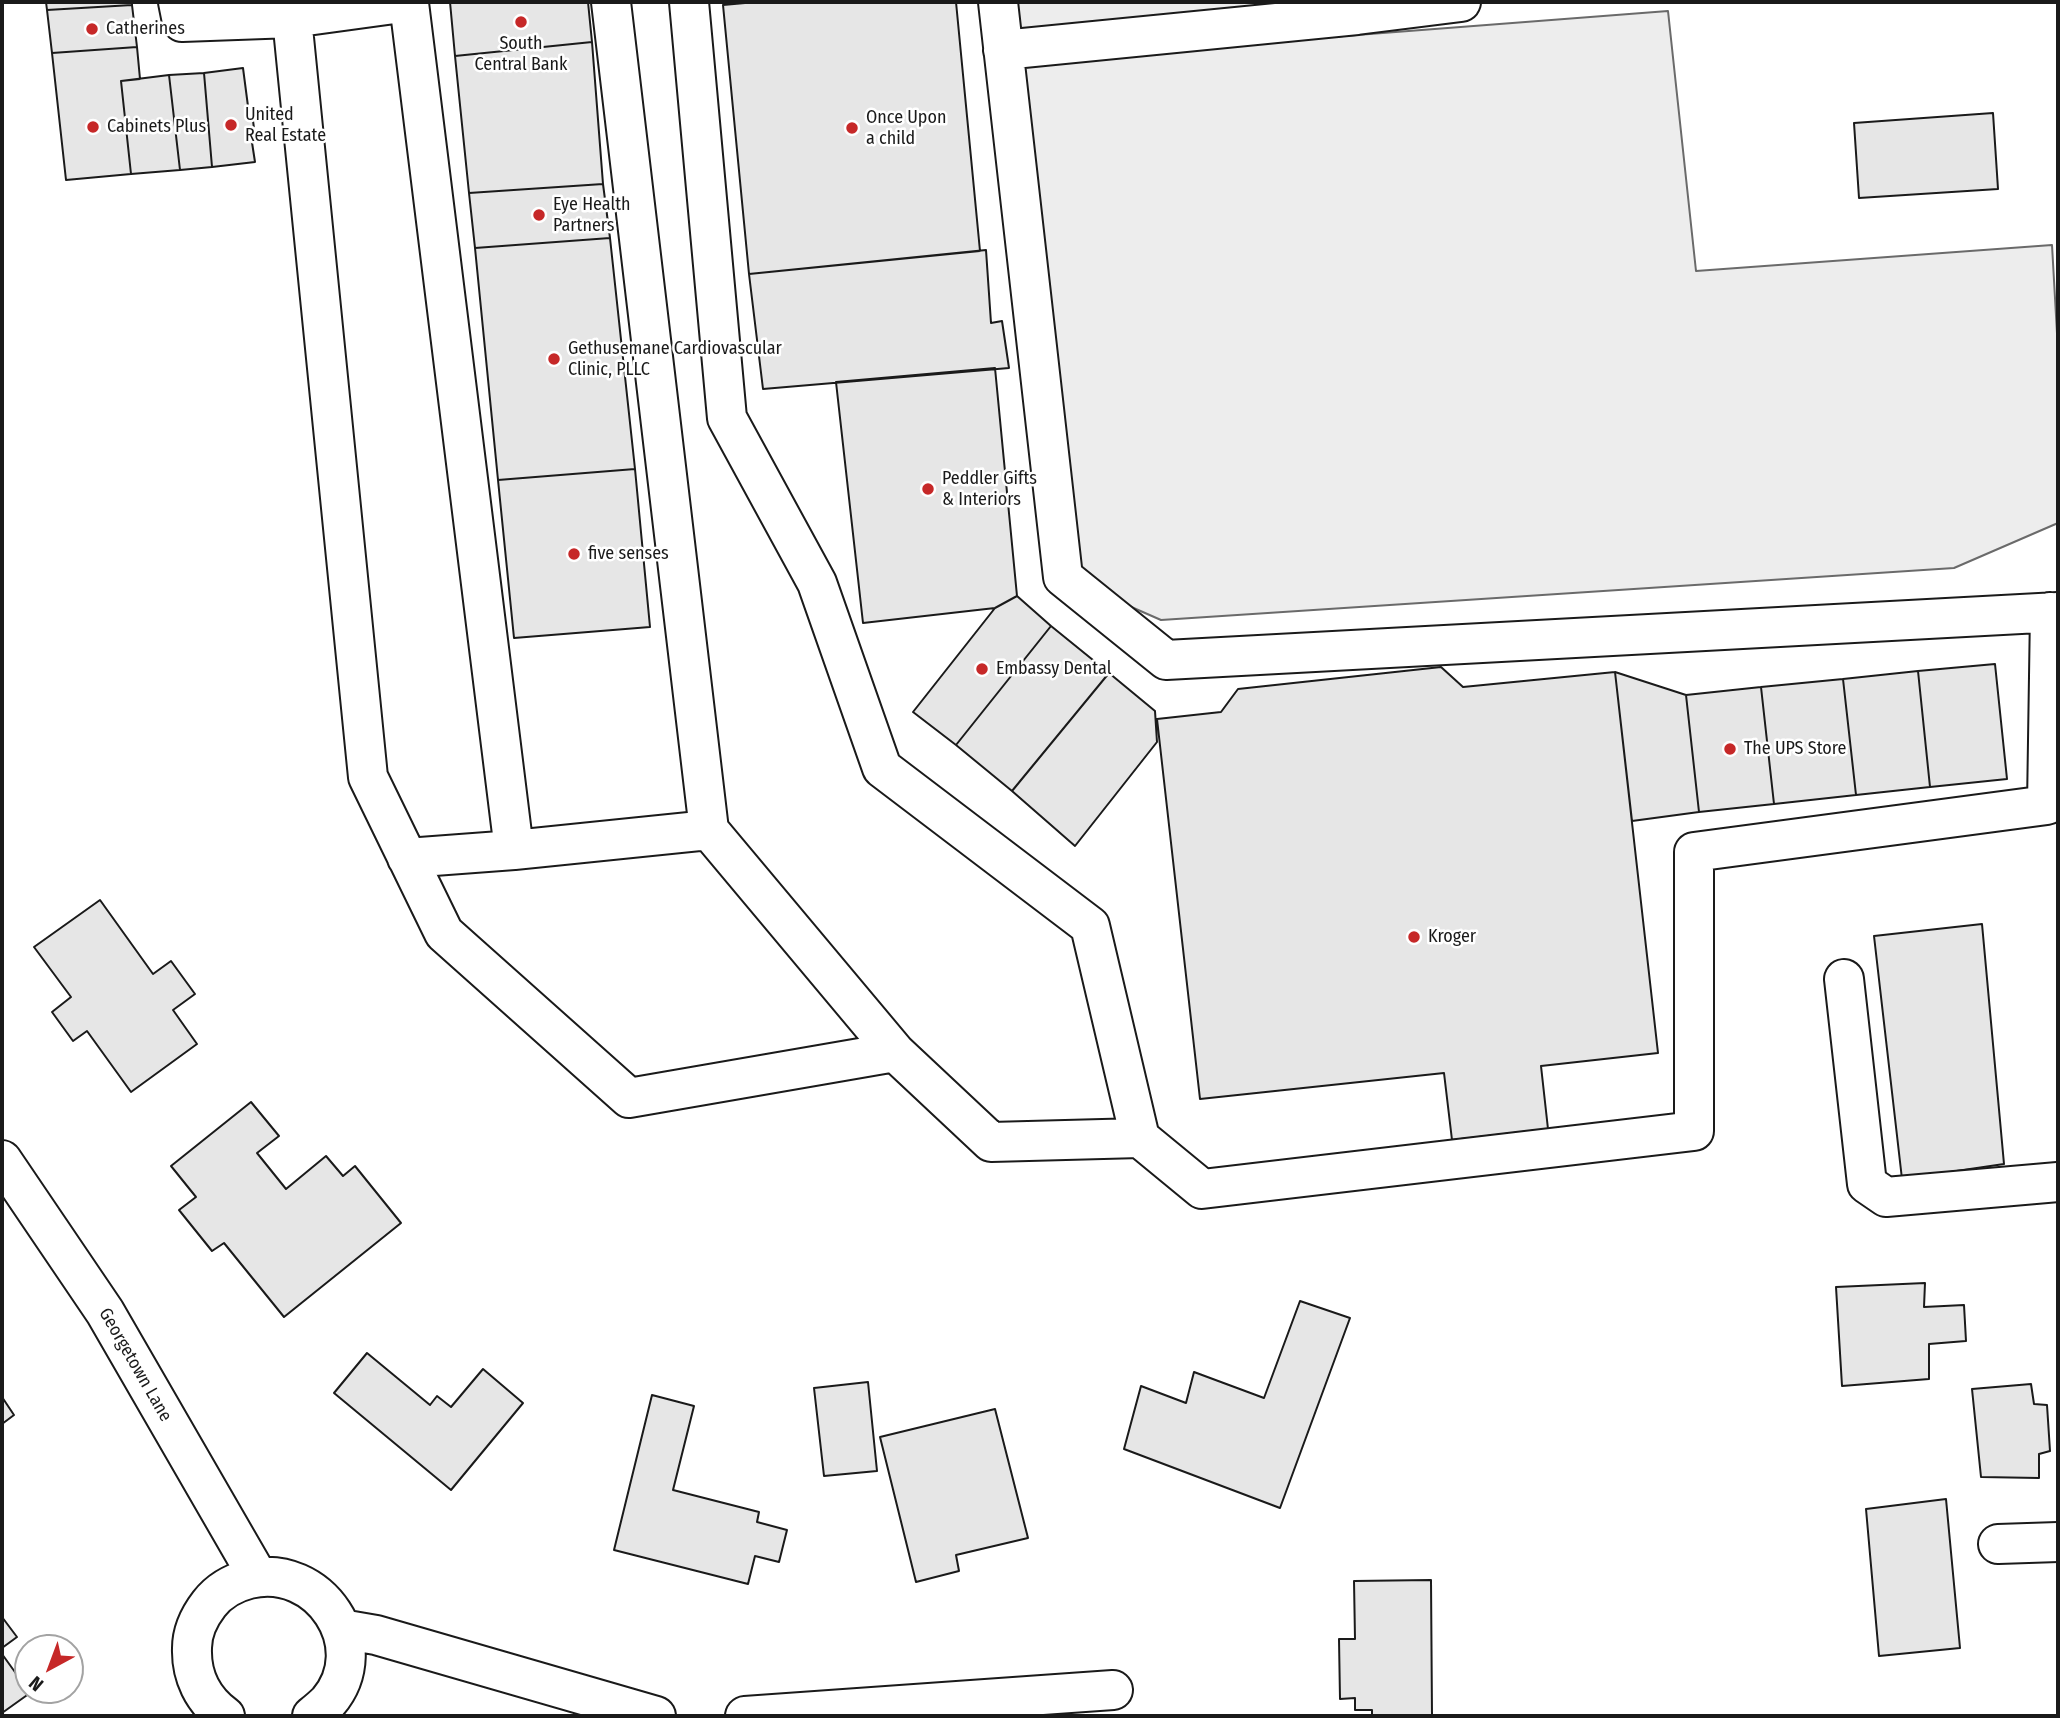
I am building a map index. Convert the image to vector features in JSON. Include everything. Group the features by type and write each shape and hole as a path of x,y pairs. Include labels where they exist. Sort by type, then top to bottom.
{"street":[{"path":"178,2 182,22 292,18 409,2 514,850"},
{"path":"611,2 709,830 895,1052 991,1142 1140,1138"},
{"path":"688,2 727,418 817,583 882,768 1090,926 1140,1138 1202,1189 1694,1131 1694,852 2047,805 2054,612 1166,660 1063,578 998,2"},
{"path":"1003,50 1357,8 1461,2"},
{"path":"292,18 368,777 444,933 629,1098 895,1052"},
{"path":"407,858 709,830"},
{"path":"1844,979 1867,1184 1886,1197 2058,1182"},
{"name":"Georgetown Lane","path":"2,1160 105,1312 258,1577"},
{"path":"1998,1544 2058,1542"},
{"path":"225,1716 214,1708 199,1688 191,1664 192,1638 201,1615 216,1595 238,1582 258,1577 287,1578 310,1589 329,1606 341,1629 345,1654 341,1679 328,1702 312,1716"},
{"path":"341,1629 376,1635 656,1716"},
{"path":"745,1716 1113,1690"}],"shaded area":[{"path":"998,2 1300,2 1305,39 1668,11 1696,271 2052,245 2058,351 2058,523 1954,568 1161,620 1063,577"}],"building":[{"path":"46,2 132,2 132,5 47,10"},
{"name":"South Central Bank","path":"450,2 588,2 592,42 455,56"},
{"name":"Once Upon a child","path":"756,2 956,2 980,251 749,274 723,5"},
{"name":"Catherines","path":"132,5 137,47 52,53 47,10"},
{"path":"592,42 603,184 469,193 455,56"},
{"name":"Cabinets Plus","path":"137,47 140,79 121,81 131,174 66,180 52,53"},
{"name":"United Real Estate","path":"243,68 255,136 251,136 255,162 212,167 204,73"},
{"path":"204,73 212,167 180,170 169,75"},
{"path":"169,75 180,170 131,174 121,81"},
{"path":"1993,113 1998,189 1859,198 1854,123"},
{"name":"Eye Health Partners","path":"603,184 610,238 475,248 469,193"},
{"name":"Gethusemane Cardiovascular Clinic, PLLC","path":"610,238 635,469 498,480 475,248"},
{"path":"986,250 991,323 1002,321 1009,368 763,389 749,274"},
{"name":"Peddler Gifts & Interiors","path":"995,368 1017,596 995,608 863,623 836,382"},
{"name":"five senses","path":"635,469 650,627 514,638 498,480"},
{"name":"Embassy Dental","path":"1017,596 1051,626 956,745 913,712 995,608"},
{"path":"1051,626 1109,673 1012,791 956,745"},
{"path":"1995,664 2007,779 1930,787 1918,671"},
{"name":"Kroger","path":"1441,667 1463,687 1615,672 1658,1053 1541,1066 1548,1129 1452,1140 1444,1073 1200,1099 1157,719 1221,712 1238,689"},
{"path":"1918,671 1930,787 1856,795 1843,679"},
{"path":"1615,672 1686,695 1699,812 1632,821"},
{"path":"1109,673 1155,711 1157,742 1075,846 1012,791"},
{"path":"1843,679 1856,795 1774,804 1761,687"},
{"name":"The UPS Store","path":"1761,687 1774,804 1699,812 1686,695"},
{"path":"100,900 153,974 171,961 195,994 173,1010 197,1044 131,1092 87,1031 73,1041 52,1012 71,997 34,947"},
{"path":"1982,924 2004,1164 1902,1179 1874,936"},
{"path":"251,1102 279,1136 257,1153 286,1189 326,1156 343,1176 355,1166 401,1223 284,1317 224,1243 212,1251 179,1210 196,1197 171,1166"},
{"path":"1925,1283 1924,1307 1964,1305 1966,1341 1929,1344 1929,1379 1842,1386 1836,1287"},
{"path":"1300,1301 1350,1318 1280,1508 1124,1449 1141,1386 1186,1403 1194,1372 1264,1398"},
{"path":"367,1353 430,1405 437,1396 451,1407 483,1369 523,1403 451,1490 334,1393"},
{"path":"868,1382 877,1471 824,1476 814,1388"},
{"path":"2031,1384 2034,1404 2047,1405 2050,1451 2039,1454 2039,1478 1981,1477 1972,1389"},
{"path":"652,1395 694,1406 673,1490 759,1512 757,1522 787,1530 779,1562 755,1556 748,1584 614,1550"},
{"path":"2,1397 14,1415 2,1424"},
{"path":"995,1409 1028,1538 956,1555 959,1571 916,1582 880,1437"},
{"path":"1946,1499 1960,1648 1879,1656 1866,1509"},
{"path":"1431,1580 1432,1716 1372,1716 1372,1710 1355,1710 1355,1698 1340,1699 1339,1639 1355,1639 1354,1581"},
{"path":"2,1617 15,1634 14,1639 2,1648"},
{"path":"2,1654 14,1671 15,1704 2,1713"}],"place":[{"name":"South Central Bank","path":"521,22"},
{"name":"Catherines","path":"92,29"},
{"name":"United Real Estate","path":"231,125"},
{"name":"Cabinets Plus","path":"93,127"},
{"name":"Once Upon a child","path":"852,128"},
{"name":"Eye Health Partners","path":"539,215"},
{"name":"Gethusemane Cardiovascular Clinic, PLLC","path":"554,359"},
{"name":"Peddler Gifts & Interiors","path":"928,489"},
{"name":"five senses","path":"574,554"},
{"name":"Embassy Dental","path":"982,669"},
{"name":"The UPS Store","path":"1730,749"},
{"name":"Kroger","path":"1414,937"}]}
